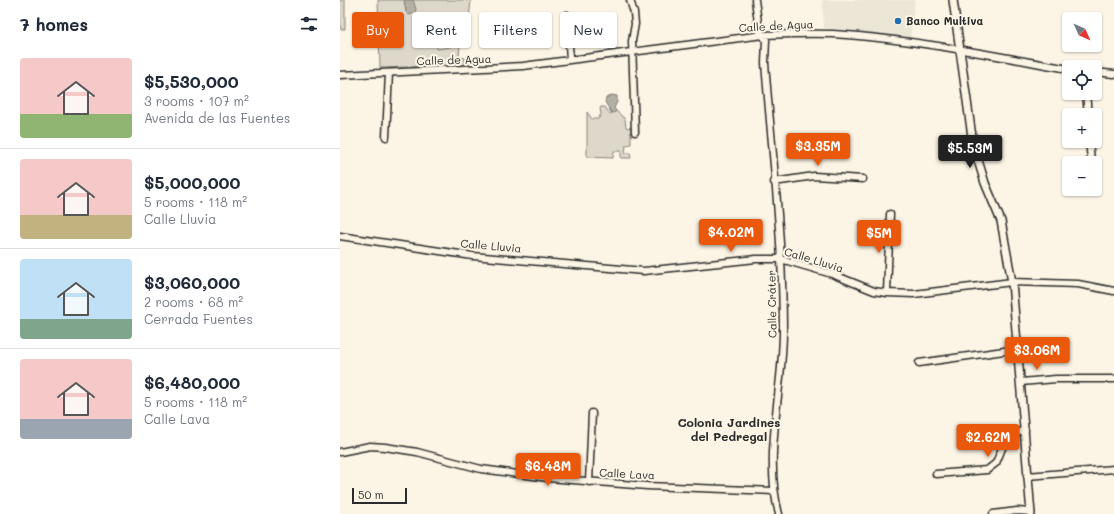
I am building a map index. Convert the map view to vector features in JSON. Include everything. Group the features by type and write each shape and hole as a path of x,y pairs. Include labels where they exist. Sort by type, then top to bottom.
{"street":[{"path":"630,0 635,19 633,52 635,132"},
{"name":"Calle Cráter","path":"755,0 759,30 766,40 765,62 781,259 783,332 781,382 772,468 773,491 779,514"},
{"path":"953,0 973,144 985,183 1001,220 1012,282 1025,430 1027,476 1031,513 1017,511 993,514"},
{"name":"Calle de Agua","path":"340,75 487,70 763,35 833,34 961,50 1062,68"},
{"path":"569,48 570,60"},
{"path":"386,137 389,73"},
{"path":"1102,73 1114,74"},
{"path":"774,182 814,176 863,179"},
{"path":"887,293 890,214"},
{"name":"Calle Lluvia","path":"340,236 473,256 644,271 781,259 832,274 874,291 887,293 914,294 1012,282 1078,284 1114,291"},
{"path":"919,363 1018,349"},
{"path":"1021,382 1056,378 1114,379"},
{"path":"588,482 592,413"},
{"path":"936,474 987,470 996,464 1008,436 1025,430"},
{"name":"Calle Lava","path":"340,452 370,446 385,447 417,452 481,469 588,482 773,491"},
{"path":"1027,476 1114,469"}],"shaded area":[{"path":"340,0 345,0 345,29 340,29"},
{"path":"378,0 471,0 470,12 412,12 412,48 460,48 459,57 465,58 465,65 380,68 379,48 404,48 404,12 378,12"},
{"path":"404,0 413,0 416,9 415,12 412,12 412,14 409,15 406,12"},
{"path":"822,0 915,0 910,39 824,28"},
{"path":"612,95 617,96 617,102 614,108 616,111 614,113 611,112 605,102 606,98"},
{"path":"601,107 605,107 610,114 616,111 625,119 626,127 631,127 631,144 626,145 625,153 630,153 631,158 621,158 621,151 614,151 613,158 587,157 587,112 592,119 598,119 601,114"}],"place":[{"name":"Banco Multiva","path":"898,21"}],"district":[{"name":"Colonia Jardines del Pedregal","path":"729,430"}]}
